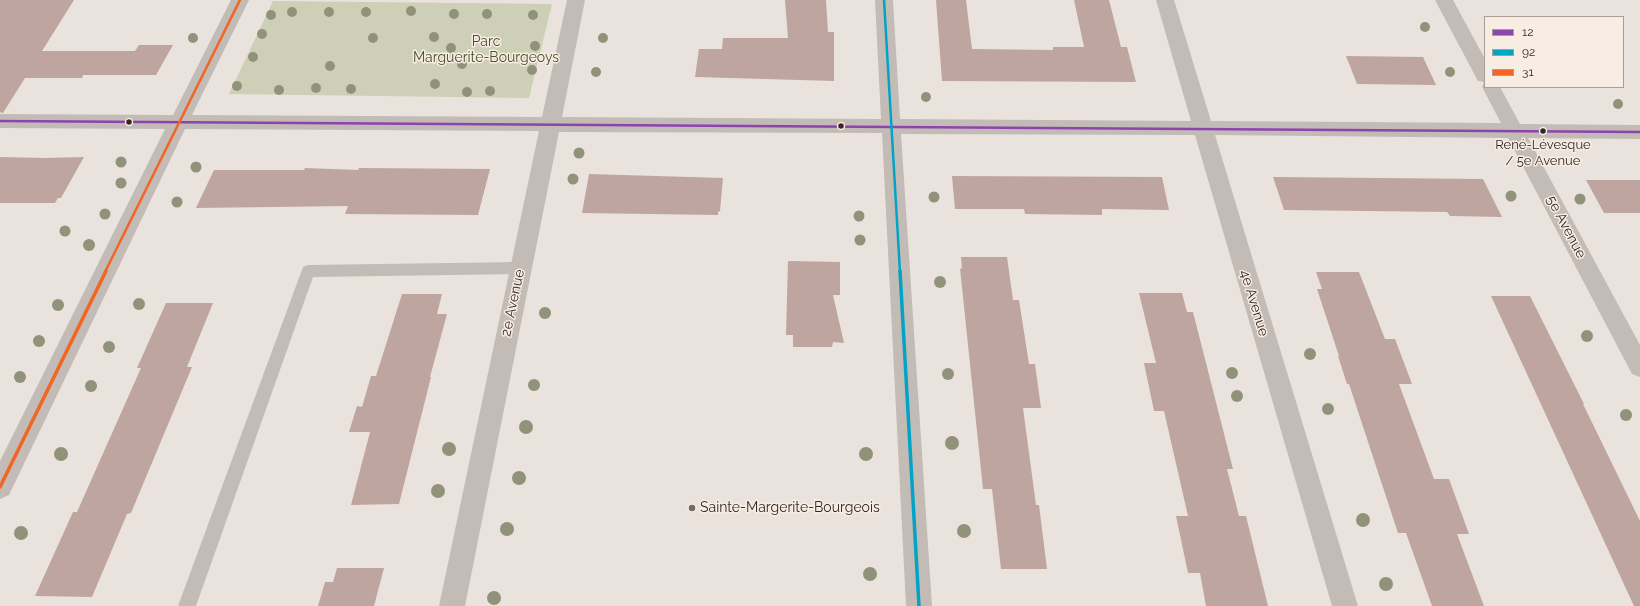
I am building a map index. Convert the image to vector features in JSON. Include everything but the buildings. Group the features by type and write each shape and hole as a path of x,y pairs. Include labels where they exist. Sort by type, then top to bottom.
{"street":[{"path":"0,487 178,122 240,0"},
{"name":"2e Avenue","path":"452,606 576,0"},
{"path":"884,0 890,126 919,606"},
{"name":"4e Avenue","path":"1165,0 1345,606"},
{"path":"1444,0 1484,74"},
{"name":"5e Avenue","path":"1492,88 1640,367"},
{"path":"0,121 1640,132"}],"lane":[{"path":"187,606 308,271 520,268"}],"green space":[{"name":"Parc Marguerite-Bourgeoys","path":"273,1 552,4 529,98 229,94"}],"transit line":[{"name":"31","path":"0,487 178,123 240,0"},
{"name":"92","path":"884,0 919,606"},
{"name":"12","path":"0,121 1640,132"}],"place":[{"name":"René-Lévesque / 5e Avenue","path":"1543,131"},
{"name":"Sainte-Margerite-Bourgeois","path":"692,508"}]}
